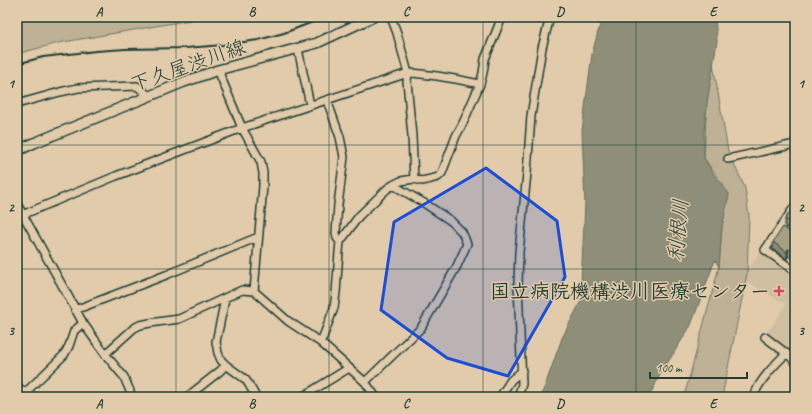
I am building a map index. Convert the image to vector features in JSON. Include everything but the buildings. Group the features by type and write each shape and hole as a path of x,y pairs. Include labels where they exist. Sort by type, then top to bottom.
{"main road":[{"name":"下久屋渋川線","path":"17,151 184,82 218,70 317,43 373,17"}],"street":[{"path":"391,17 408,73 407,81 414,179"},
{"path":"320,342 334,308 340,242 359,216 393,184 400,181 414,179 422,181 431,180 438,177 442,173 456,136 480,84 485,59 502,17"},
{"path":"518,397 522,384 518,284 519,252 531,116 542,48 550,17"},
{"path":"298,49 310,105"},
{"path":"218,70 242,128 261,162 263,173 254,291"},
{"path":"20,216 116,176 242,128 408,73 448,77 480,84"},
{"path":"17,104 60,92 85,88 137,86 149,96"},
{"path":"327,100 340,137 344,156 336,233 340,242"},
{"path":"728,158 795,144"},
{"path":"365,382 421,328 457,266 467,244 462,232 451,221 393,184"},
{"path":"17,204 20,216 83,323 105,354 124,377 130,391 130,397"},
{"path":"795,206 765,250 795,271"},
{"path":"75,310 258,237"},
{"path":"105,354 134,328 140,325 179,319 242,290 254,291 288,321 320,342 365,382 376,397"},
{"path":"225,299 216,342 218,353 221,360 248,383 256,397"},
{"path":"17,396 29,389 64,355 74,331 83,323"},
{"path":"765,337 795,362"},
{"path":"754,397 756,388 786,354"},
{"path":"187,397 226,365"},
{"path":"302,397 349,368"},
{"path":"500,397 511,380 522,371"},
{"path":"17,386 24,392 34,397"}],"highlighted area":[{"path":"486,168 557,221 565,277 508,376 447,358 381,310 394,222"}],"shaded area":[{"path":"17,17 208,17 58,43 17,54"},
{"path":"713,64 728,151 745,188 749,216 747,274 722,397 684,397 719,267 722,226 729,194 704,158 707,98"},
{"name":"国立病院機構渋川医療センター","path":"795,200 795,358 764,334 773,325 786,304 742,279"}],"water":[{"name":"利根川","path":"602,17 715,17 717,41 707,103 704,131 704,158 714,175 729,194 722,226 719,267 715,260 691,325 660,375 649,397 540,397 562,338 580,303 585,204 582,131 592,54"}],"railway":[{"path":"17,64 43,57 96,51 186,48 258,40 284,33 326,17"}],"place":[{"name":"国立病院機構渋川医療センター","path":"779,291"}]}
